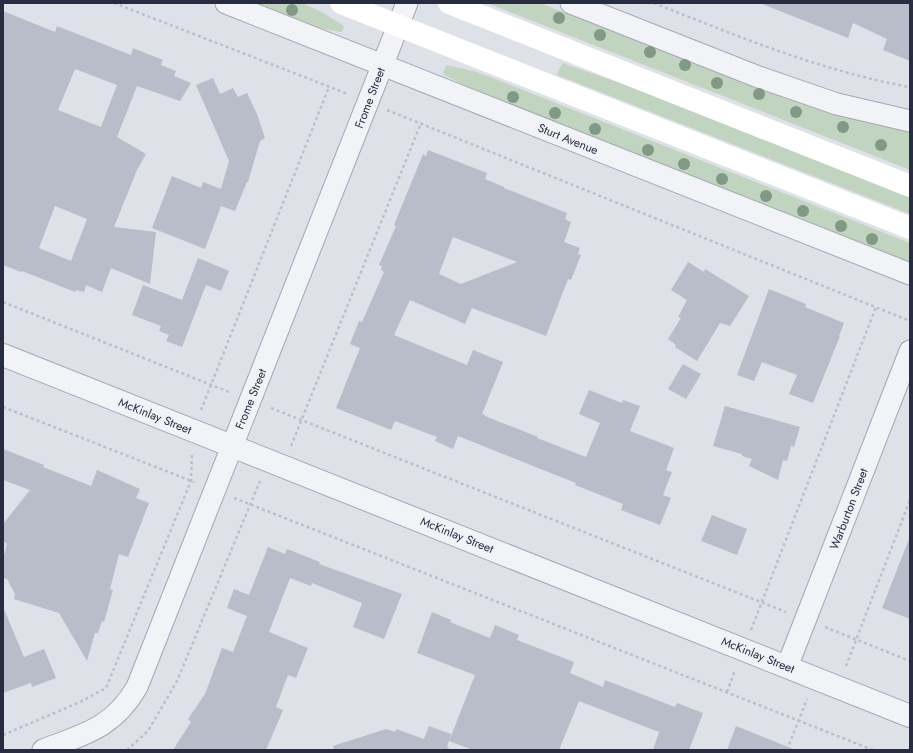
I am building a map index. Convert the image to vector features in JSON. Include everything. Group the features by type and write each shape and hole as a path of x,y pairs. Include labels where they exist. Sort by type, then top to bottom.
{"main road":[{"path":"341,3 910,228"},
{"path":"449,3 910,186"}],"street":[{"name":"Sturt Avenue","path":"226,3 910,274"},
{"name":"Frome Street","path":"44,750 92,731 102,725 117,714 130,699 137,687 407,3"},
{"path":"571,3 770,81 837,104 910,121"},
{"name":"Warburton Street","path":"787,667 910,351"},
{"name":"McKinlay Street","path":"3,355 910,716"}],"path":[{"path":"114,3 421,124 910,321"},
{"path":"654,3 723,31 845,73 910,87"},
{"path":"127,750 148,732 177,681 250,505 301,420 421,124"},
{"path":"3,302 910,661"},
{"path":"727,692 876,308"},
{"path":"3,407 873,750"},
{"path":"838,687 910,500"},
{"path":"787,750 815,678"}],"green space":[{"path":"250,3 302,3 320,11 344,26 342,32 328,30 308,25"},
{"path":"487,3 540,3 762,90 852,117 910,131 910,170"},
{"path":"562,63 623,84 910,197 910,214 557,75"},
{"path":"446,65 474,71 498,80 910,243 910,263 467,87 443,74"}],"building":[{"path":"762,3 910,3 910,61 883,50 887,39 853,23 848,38"},
{"path":"3,11 55,32 57,26 131,55 133,48 163,60 161,65 176,71 174,76 191,83 180,101 137,86 117,137 146,154 137,170 114,227 156,232 150,284 111,268 102,292 86,285 84,292 76,290 75,292 3,265","holes":["75,69 117,85 101,127 58,110","55,206 87,219 71,261 39,248"]},
{"path":"213,78 220,94 233,88 238,97 247,93 257,114 265,138 260,141 248,182 235,211 221,206 205,249 152,228 172,176 201,188 203,182 221,189 229,161 196,85"},
{"path":"428,150 487,173 485,179 567,213 565,219 571,222 564,242 580,248 578,254 581,255 571,280 568,279 546,336 472,308 465,324 410,300 394,335 467,365 473,350 503,362 482,414 586,457 600,423 579,414 589,390 622,403 623,400 640,406 630,431 674,448 666,470 672,472 663,495 671,498 660,525 621,510 623,504 575,485 576,483 458,436 453,449 435,441 437,437 395,421 391,430 336,408 360,348 350,344 359,321 362,322 384,272 381,270 382,266 379,265 396,226 394,225 423,154 426,156","holes":["453,237 517,262 461,284 439,274"]},
{"path":"198,258 229,271 221,291 206,285 182,347 166,341 169,335 159,331 161,326 132,315 143,285 182,300"},
{"path":"688,262 704,272 705,269 749,296 730,326 720,323 697,361 675,347 676,345 668,339 681,318 678,317 687,300 671,290"},
{"path":"769,289 806,304 805,307 844,323 813,403 789,394 797,375 762,362 754,381 737,375"},
{"path":"683,364 701,374 686,399 668,389"},
{"path":"725,406 800,427 794,447 791,446 787,461 783,460 778,480 749,466 752,459 742,456 742,454 713,446"},
{"path":"3,449 91,486 97,470 140,489 136,498 149,503 128,557 119,554 110,589 113,590 104,622 102,621 98,633 95,633 87,661 59,613 14,599 15,594 7,579 3,578 3,559 7,544 3,541 3,524 30,490 3,480"},
{"path":"712,515 747,529 737,555 701,541"},
{"path":"910,539 910,619 882,608"},
{"path":"268,547 285,554 287,549 320,562 319,564 402,594 384,639 353,627 362,603 312,583 311,586 290,578 269,632 308,648 296,678 288,675 276,707 283,710 266,750 173,750 191,722 188,719 205,694 222,648 233,652 247,616 227,608 234,589 249,595"},
{"path":"3,607 24,657 44,649 56,678 32,687 31,683 3,693"},
{"path":"432,612 451,620 450,622 490,638 495,625 519,635 517,640 574,662 570,673 603,687 605,680 675,707 677,703 703,713 689,750 653,750 659,732 579,701 559,750 473,750 449,741 475,675 417,653"},
{"path":"429,726 451,734 447,747 449,748 448,750 334,750 333,746 386,729 395,732 396,729 424,739"},
{"path":"736,726 793,749 793,750 727,750"}]}
